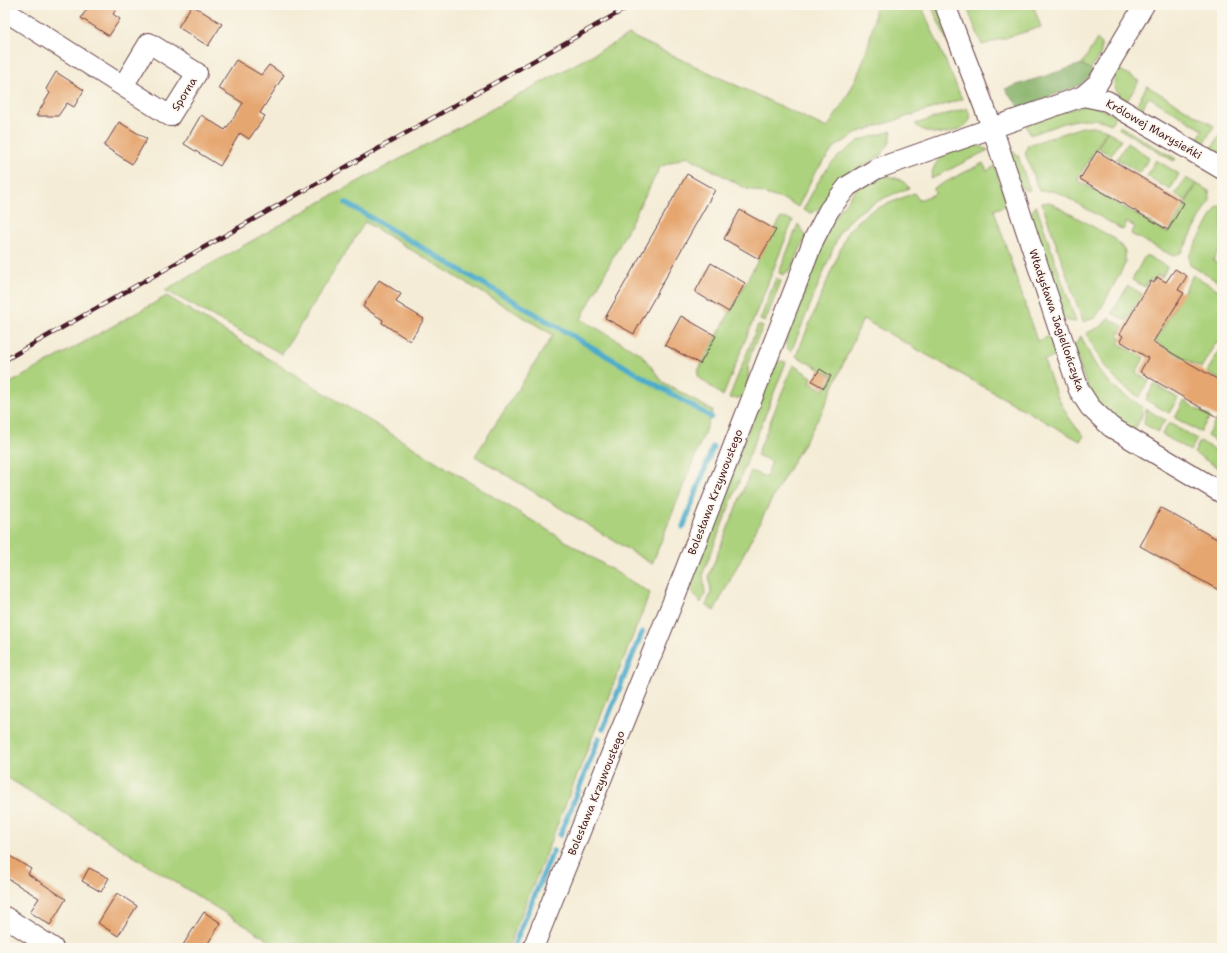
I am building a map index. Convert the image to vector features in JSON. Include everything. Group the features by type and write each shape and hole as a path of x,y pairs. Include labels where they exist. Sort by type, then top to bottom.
{"street":[{"name":"Władysława Jagiellończyka","path":"945,5 992,127 1074,376 1083,396 1099,418 1111,427 1222,493"},
{"path":"1083,96 1098,83 1144,5"},
{"path":"5,11 123,86"},
{"name":"Bolesława Krzywoustego","path":"533,948 674,599 814,239 829,210 848,186 876,169 1083,96"},
{"name":"Królowej Marysieńki","path":"1083,96 1107,101 1222,169"},
{"path":"5,917 53,948"}],"green space":[{"path":"876,5 921,5 962,99 859,132 835,147 814,174 798,207 788,201 745,188 687,156 660,167 581,319 641,354 663,382 713,411 652,564 475,456 553,335 365,222 282,354 165,290 326,199 629,35 827,128 846,99 860,70 870,39"},
{"path":"931,5 938,5 957,52 953,54"},
{"path":"966,5 1033,5 1041,27 982,45"},
{"path":"1097,39 1101,43 1101,53 1090,70 1082,64"},
{"path":"1082,64 1094,72 1080,85 1020,108 1005,89"},
{"path":"1117,68 1139,81 1127,101 1119,94 1115,86 1114,78"},
{"path":"1147,86 1214,126 1202,146 1196,142 1203,130 1149,97 1141,110 1135,107"},
{"path":"1088,104 1116,115 1111,124 1101,120 1080,119 1030,135 1026,124"},
{"path":"967,108 971,118 960,129 952,132 928,132 915,124"},
{"path":"1120,126 1176,159 1174,161 1118,128"},
{"path":"1082,127 1098,127 1107,130 1077,180 1168,233 1197,184 1209,191 1210,200 1182,252 1173,256 1131,234 1135,227 1127,222 1123,230 1061,194 1053,191 1039,191 1025,153 1028,145"},
{"path":"892,131 889,144 880,156 844,177 819,209 811,213 803,210 828,167 839,156 860,140"},
{"path":"1107,131 1121,139 1111,156 1098,148"},
{"path":"1222,131 1222,153 1211,150"},
{"path":"1127,143 1149,157 1140,173 1117,159"},
{"path":"967,144 976,144 988,150 931,179 935,165 943,156"},
{"path":"1009,151 1012,151 1018,155 1030,191 1021,188"},
{"path":"1156,160 1179,174 1170,190 1147,176"},
{"path":"983,163 987,171 995,166 1007,205 994,210 1037,341 1051,336 1057,356 1044,360 1051,381 1064,410 1084,436 1080,441 863,319 822,412 775,493 714,611 706,605 711,593 709,575 751,471 766,477 772,462 757,455 793,365 812,377 810,383 824,390 833,376 796,356 848,231 868,212 914,193 919,200 935,194 934,188"},
{"path":"880,176 896,178 909,188 870,205 853,217 839,234 791,352 786,346 785,342 831,222 855,190"},
{"path":"1186,178 1196,184 1186,201 1175,194"},
{"path":"1049,202 1115,239 1125,251 1125,264 1095,318 1083,322 1042,203"},
{"path":"1036,205 1076,322 1068,321 1063,317 1029,217"},
{"path":"1222,205 1222,245 1213,261 1222,266 1222,284 1190,265 1189,256 1217,207"},
{"path":"781,218 793,220 723,396 698,376 698,371"},
{"path":"798,224 806,236 792,268 783,275 779,273"},
{"path":"1145,256 1148,256 1167,267 1162,277 1157,275 1154,281 1150,279 1145,287 1132,280"},
{"path":"1193,275 1222,292 1222,345 1216,342 1201,368 1155,342"},
{"path":"776,278 781,281 765,322 760,320"},
{"path":"1128,286 1142,294 1126,321 1112,313"},
{"path":"167,296 650,593 508,948 281,948 5,776 5,386"},
{"path":"1108,318 1123,326 1118,335 1121,337 1118,343 1144,358 1136,373 1149,381 1139,397 1120,383 1107,370 1086,333 1102,326"},
{"path":"758,325 763,327 750,357 748,366 748,386 746,392 743,396 729,398"},
{"path":"1081,336 1104,378 1120,392 1143,407 1141,418 1133,432 1109,415 1100,407 1093,397 1083,375 1074,347"},
{"path":"1222,346 1222,381 1207,372"},
{"path":"781,361 786,362 703,573 705,593 701,603 690,589 689,583 773,365"},
{"path":"1154,384 1178,398 1169,413 1146,400"},
{"path":"1184,401 1210,417 1200,432 1175,418"},
{"path":"1146,409 1165,420 1158,432 1144,424"},
{"path":"1216,420 1222,423 1222,445 1207,436"},
{"path":"1169,423 1197,439 1190,451 1162,434"},
{"path":"1200,441 1222,454 1222,470 1194,453"}],"building":[{"path":"89,5 119,5 113,14 120,19 109,36 81,18"},
{"path":"192,5 222,24 208,46 178,27"},
{"path":"236,60 261,75 269,65 284,75 260,113 265,116 249,139 240,133 220,166 184,144 201,115 225,130 235,116 243,103 218,88"},
{"path":"56,72 84,90 74,107 67,103 58,116 36,116 50,93 46,89"},
{"path":"119,122 147,139 132,164 104,146"},
{"path":"1097,151 1184,203 1168,230 1080,179"},
{"path":"687,174 715,190 634,334 605,318"},
{"path":"740,210 776,230 759,259 724,239"},
{"path":"711,263 745,283 729,312 695,292"},
{"path":"1175,269 1187,276 1178,290 1184,293 1153,342 1222,382 1222,420 1140,372 1148,358 1120,341 1123,336 1120,334 1151,281 1154,283 1157,277 1166,282"},
{"path":"379,280 401,294 396,302 424,319 410,341 382,323 383,320 363,307"},
{"path":"681,316 716,336 700,364 665,345"},
{"path":"820,369 831,376 824,388 812,381"},
{"path":"1161,508 1222,542 1222,592 1140,546"},
{"path":"5,853 31,869 28,874 66,899 50,925 30,912 39,898 5,877"},
{"path":"89,868 109,878 101,892 82,881"},
{"path":"117,893 137,906 118,936 98,923"},
{"path":"204,912 221,923 205,948 181,948"}],"waterway":[{"path":"346,203 711,417"},
{"path":"683,527 713,447"},
{"path":"603,729 642,632"},
{"path":"560,835 599,738"},
{"path":"513,948 553,851"}],"railway":[{"path":"5,360 632,5"}]}
